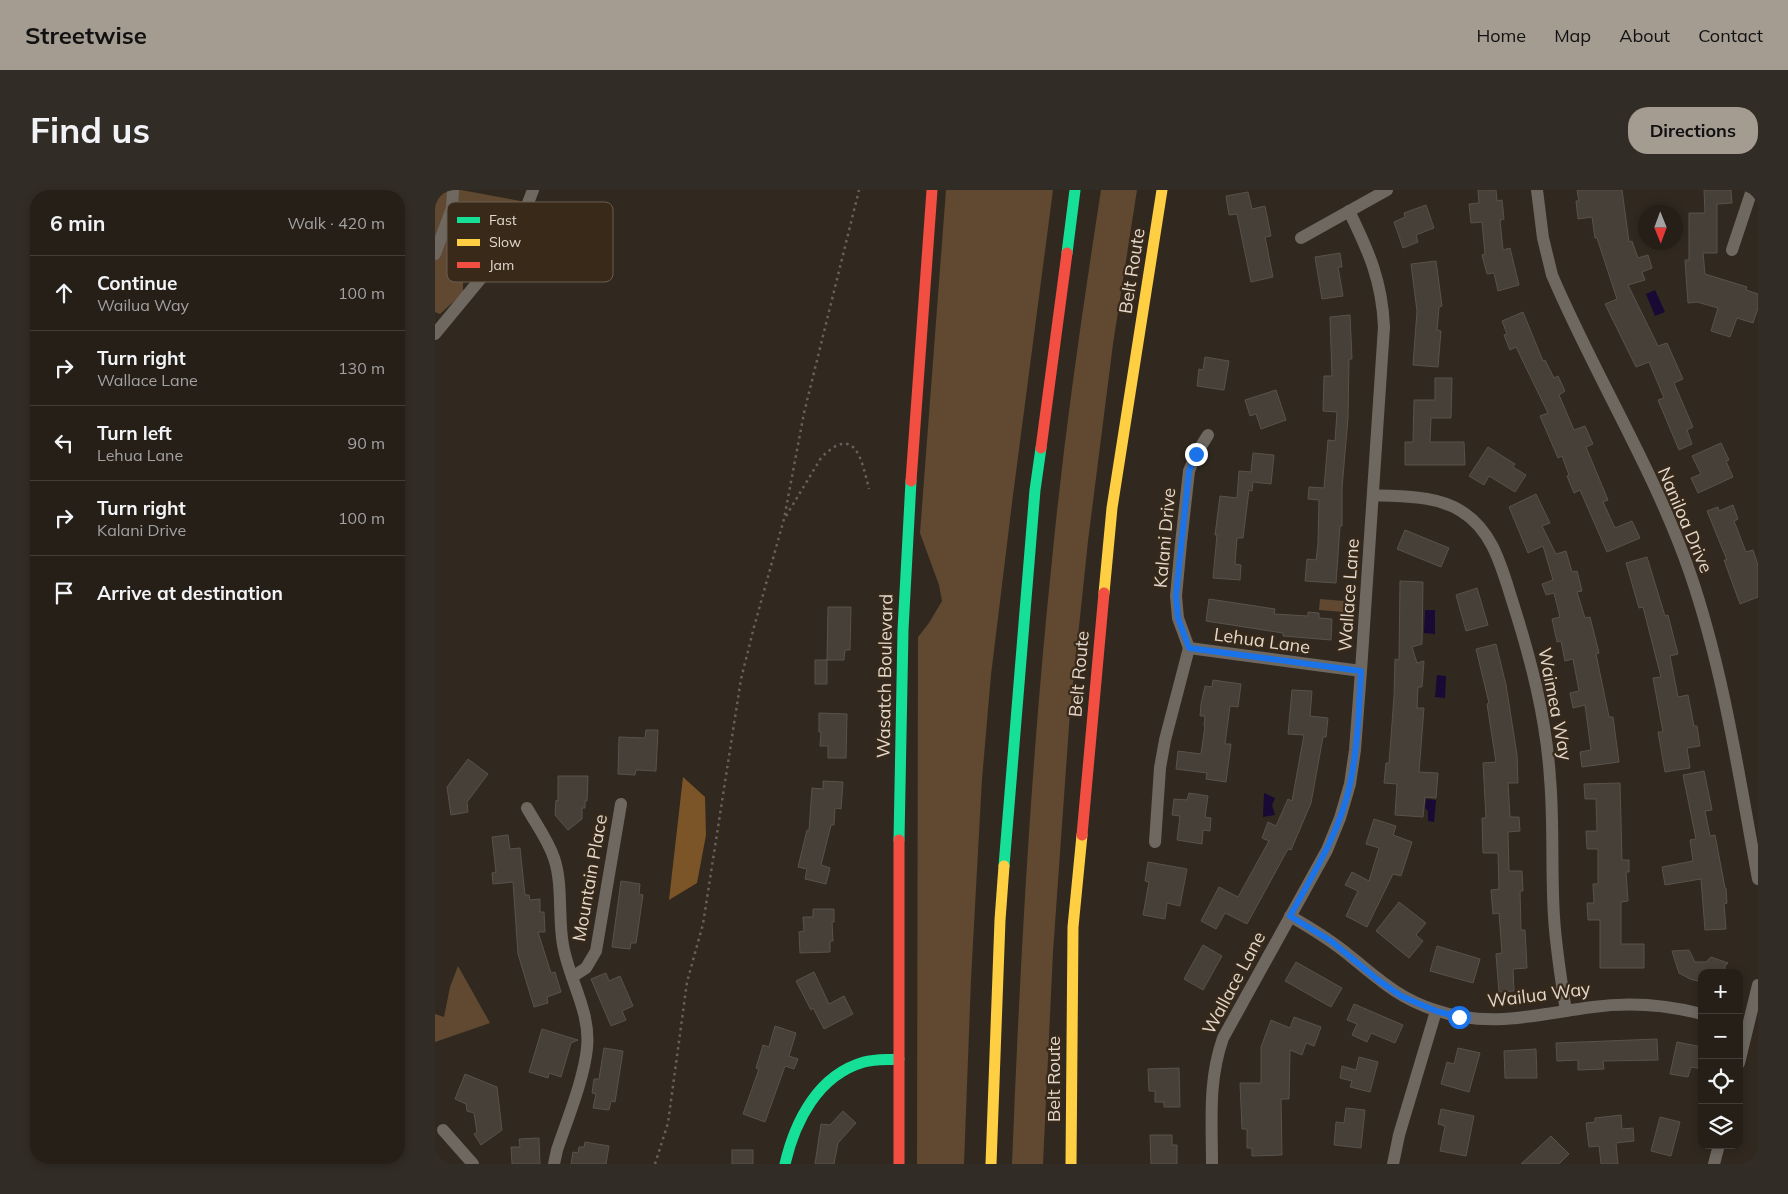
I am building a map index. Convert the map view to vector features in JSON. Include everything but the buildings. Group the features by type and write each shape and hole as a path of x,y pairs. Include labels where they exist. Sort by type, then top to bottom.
{"main road":[{"name":"Wasatch Boulevard","path":"899,1164 903,632 912,471 933,190"},
{"path":"991,1164 1000,920 1035,490 1075,190"},
{"name":"Belt Route","path":"1071,1164 1074,917 1113,508 1162,190"},
{"path":"785,1164 798,1124 811,1102 824,1086 843,1073 863,1063 899,1059"}],"street":[{"path":"528,202 533,190"},
{"path":"1301,238 1387,190"},
{"name":"Naniloa Drive","path":"1537,190 1543,238 1552,275 1658,495 1690,574 1719,675 1758,879"},
{"path":"1732,250 1752,190"},
{"name":"Wallace Lane","path":"1212,1164 1211,1090 1219,1051 1229,1026 1327,850 1346,802 1355,750 1384,342 1383,313 1375,270 1349,211"},
{"path":"435,254 447,222"},
{"path":"435,334 479,282"},
{"name":"Kalani Drive","path":"1189,648 1178,618 1176,596 1189,471 1196,454 1208,434"},
{"name":"Waimea Way","path":"1373,495 1427,499 1442,502 1461,510 1481,529 1497,554 1529,656 1538,691 1547,747 1550,779 1554,916 1566,1011"},
{"path":"1155,842 1159,777 1165,740 1189,648"},
{"name":"Lehua Lane","path":"1189,648 1361,671"},
{"name":"Mountain Place","path":"572,978 586,968 596,951 621,804"},
{"path":"527,808 546,841 556,866 563,944 586,1019 587,1048 583,1069 554,1164"},
{"name":"Wailua Way","path":"1290,916 1331,941 1390,988 1436,1011 1471,1019 1496,1020 1607,1005 1673,1008 1698,1013"},
{"path":"1740,1059 1744,1025 1758,985"},
{"path":"1393,1164 1399,1136 1436,1011"},
{"path":"443,1130 473,1164"},
{"path":"1714,1164 1718,1149"}],"path":[{"path":"655,1164 667,1122 687,982 703,924 741,679 784,519 804,413 859,190"},
{"path":"784,519 821,458 829,450 837,446 851,444 855,448 860,456 869,489"}],"shaded area":[{"path":"435,190 461,190 526,202 447,202 447,282 463,282 463,293 440,314 435,312"},
{"path":"946,190 1053,190 991,675 982,779 971,979 964,1164 917,1164 918,637 942,601 939,585 920,533"},
{"path":"1101,190 1137,190 1113,344 1088,541 1070,712 1053,952 1043,1164 1012,1164 1027,862 1038,711 1068,421"},
{"path":"1655,290 1665,312 1655,316 1646,294"},
{"path":"1320,599 1344,601 1343,612 1319,610"},
{"path":"1425,610 1435,610 1435,634 1424,633"},
{"path":"1437,675 1446,676 1445,698 1435,697"},
{"path":"683,777 705,797 706,835 697,883 669,900"},
{"path":"1264,793 1275,798 1272,805 1275,815 1263,817"},
{"path":"1426,799 1436,800 1434,822 1428,821 1428,811 1425,808"},
{"path":"458,966 490,1023 435,1042 435,1014 444,1017 450,987"}],"traffic: fast":[{"path":"1067,253 1075,190"},
{"path":"1004,866 1035,490 1041,448"},
{"path":"899,840 903,630 911,481"},
{"path":"785,1164 789,1148 802,1116 821,1089 834,1077 848,1068 864,1062 899,1059"}],"traffic: slow":[{"path":"1104,593 1112,508 1162,190"},
{"path":"1071,1164 1073,927 1082,835"},
{"path":"991,1164 1000,920 1004,866"}],"traffic: jam":[{"path":"911,481 932,190"},
{"path":"1041,448 1067,253"},
{"path":"1082,835 1104,593"},
{"path":"899,840 899,1164"}],"route":[{"path":"1196,454 1189,471 1176,596 1178,618 1189,648 1361,671 1355,750 1346,802 1327,850 1290,916 1322,934 1378,980 1401,996 1436,1011 1459,1017"}]}
